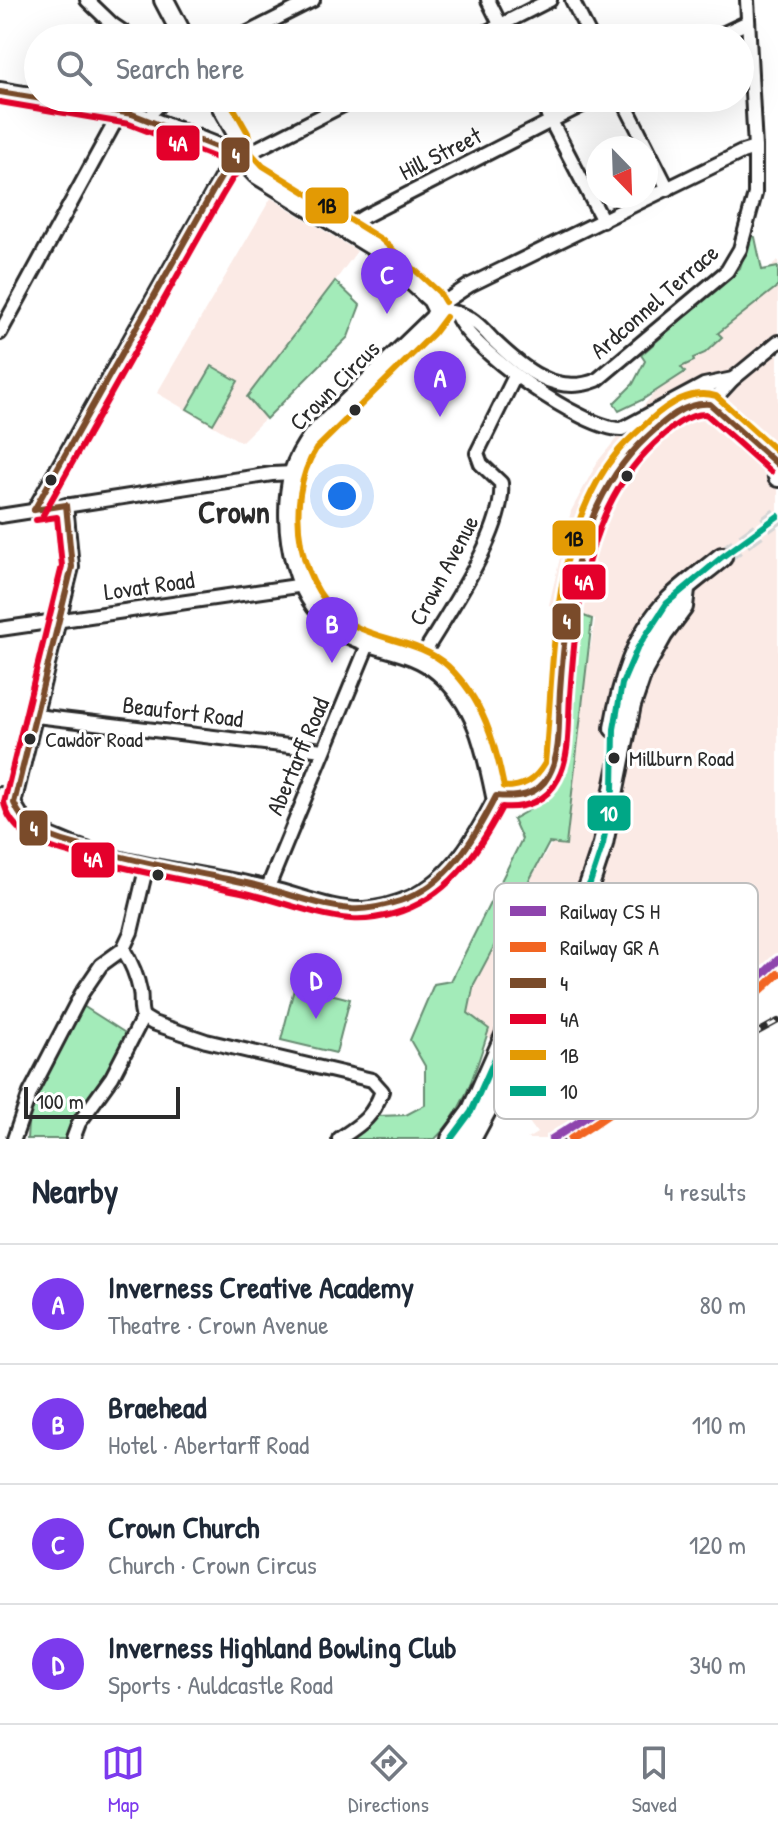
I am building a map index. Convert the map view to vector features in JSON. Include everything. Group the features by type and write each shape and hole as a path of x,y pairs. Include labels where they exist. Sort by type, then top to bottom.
{"street":[{"path":"87,0 112,24"},
{"path":"164,0 177,24"},
{"path":"261,24 294,4 313,0"},
{"path":"488,0 500,24"},
{"path":"502,24 550,0"},
{"path":"572,0 584,24"},
{"name":"Ardconnel Terrace","path":"746,23 747,0"},
{"path":"0,92 24,96"},
{"path":"114,112 150,119 241,157 257,174 351,231 394,264 515,376 583,417 622,429 675,398 704,385 733,379"},
{"path":"225,112 239,137 241,157"},
{"path":"34,510 226,169 241,157 329,112"},
{"path":"546,112 603,221"},
{"name":"Hill Street","path":"351,231 357,221 365,216 570,112"},
{"path":"629,112 668,189"},
{"name":"Ardconnel Terrace","path":"443,311 466,316 524,368 541,378 561,385 585,385 597,380 727,271 740,249 755,194 752,112"},
{"path":"0,333 120,113"},
{"path":"443,311 464,288 755,148"},
{"name":"Crown Circus","path":"443,311 314,435 301,452 294,473 290,527 294,557 304,585 317,608 332,624 369,642 421,658 454,686 474,715 484,741 496,796"},
{"path":"710,404 733,379 778,342"},
{"name":"Crown Avenue","path":"421,658 489,537 501,497 501,483 481,464 477,453 515,376"},
{"path":"0,794 14,803 21,817 31,826 71,843 147,865 268,887 335,906 364,909 410,897 430,886 448,870 465,849 496,796 506,798 532,794 548,780 555,766 568,608 589,524 619,466 650,432 687,405 699,402 710,404 726,418"},
{"path":"0,516 294,473"},
{"path":"14,803 72,567 66,505"},
{"path":"590,883 603,844 631,705 643,670 663,634 683,607 685,589 722,557"},
{"name":"Lovat Road","path":"0,629 304,585"},
{"name":"Abertarff Road","path":"268,887 369,642"},
{"name":"Beaufort Road","path":"36,716 323,750"},
{"path":"14,1139 30,1093 82,993 101,965 123,949 131,932 147,865"},
{"path":"123,949 132,962 141,994 143,1017 153,1023 206,1041 372,1080 382,1091 376,1108 362,1123 339,1139"},
{"path":"73,1139 79,1123 112,1077 143,1017"},
{"path":"451,1139 471,1112 494,1060"},
{"path":"471,1139 494,1096"}],"shaded area":[{"path":"271,198 357,251 335,281 360,305 348,337 241,442 157,393"},
{"path":"778,260 778,982 758,998 758,883 528,883 561,828 595,619 549,605 571,511 598,461 687,353"},
{"path":"494,940 494,1041 453,1009"},
{"path":"527,1119 602,1119 571,1139 527,1139 537,1133"}],"green space":[{"path":"750,236 755,237 762,270 778,267 778,286 718,333 722,337 705,353 681,367 685,372 619,411 614,403 633,384 645,361 641,355 740,268"},
{"path":"335,281 360,305 348,337 266,419 247,397"},
{"path":"212,366 238,381 213,424 187,409"},
{"path":"573,612 592,619 566,845 549,843 528,883 500,883 522,839 513,819 536,806 551,789 560,758"},
{"path":"494,895 494,946 474,984 468,1013 489,1029 469,1087 455,1115 435,1139 347,1139 378,1116 406,1115 425,1105 425,1066 410,1040 434,984 451,981"},
{"path":"295,985 350,999 336,1053 281,1040"},
{"path":"83,1006 127,1034 105,1074 75,1114 69,1139 27,1139 29,1108"}],"tunnel":[{"path":"726,418 776,463"},
{"path":"722,557 778,516"}],"railway":[{"path":"758,992 778,975"},
{"path":"758,1032 778,1021"},
{"path":"563,1139 599,1119"}],"transit line":[{"name":"4","path":"0,92 24,96"},
{"name":"4A","path":"0,102 24,106"},
{"name":"4A","path":"59,112 129,124 237,166"},
{"name":"4","path":"120,112 241,157"},
{"name":"1B","path":"236,112 248,133 251,153 263,166 381,239 439,292 445,302"},
{"name":"4","path":"34,510 213,191 226,169 241,157"},
{"name":"4A","path":"43,515 222,196 234,176 247,165"},
{"name":"1B","path":"446,317 434,333 316,449 300,494 298,519 301,545 319,592 334,611 365,631 426,651 448,666 460,679 486,722 504,787 528,781 545,763 554,641 567,559 579,520 596,484 619,450 664,408 689,396 707,394 716,396 778,452"},
{"name":"4","path":"34,510 66,505 72,567 14,803 23,819 52,837 109,854 251,884 326,905 364,909 400,901 432,884 469,844 496,796 526,794 539,787 549,775 558,745 566,622 580,554 605,491 647,437 683,409 710,404 778,465"},
{"name":"4A","path":"36,520 57,517 62,566 4,802 15,825 42,844 110,864 250,894 326,915 367,919 393,914 429,898 471,858 502,807 519,807 534,802 548,793 558,779 567,749 576,628 589,560 613,497 655,443 684,420 706,414 771,472"},
{"name":"10","path":"590,883 603,844 613,790 614,729 622,684 637,649 667,603 778,516"},
{"path":"758,978 778,960"},
{"path":"758,992 778,974"},
{"name":"10","path":"451,1139 471,1112 494,1060"},
{"path":"552,1139 583,1119"},
{"path":"571,1139 601,1119"}],"place":[{"name":"Crown Church","path":"387,314"},
{"name":"Inverness Creative Academy","path":"440,417"},
{"name":"Braehead","path":"332,663"},
{"name":"Cawdor Road","path":"30,739"},
{"name":"Millburn Road","path":"614,758"},
{"name":"Inverness Highland Bowling Club","path":"316,1019"}],"district":[{"name":"Crown","path":"234,511"}]}
